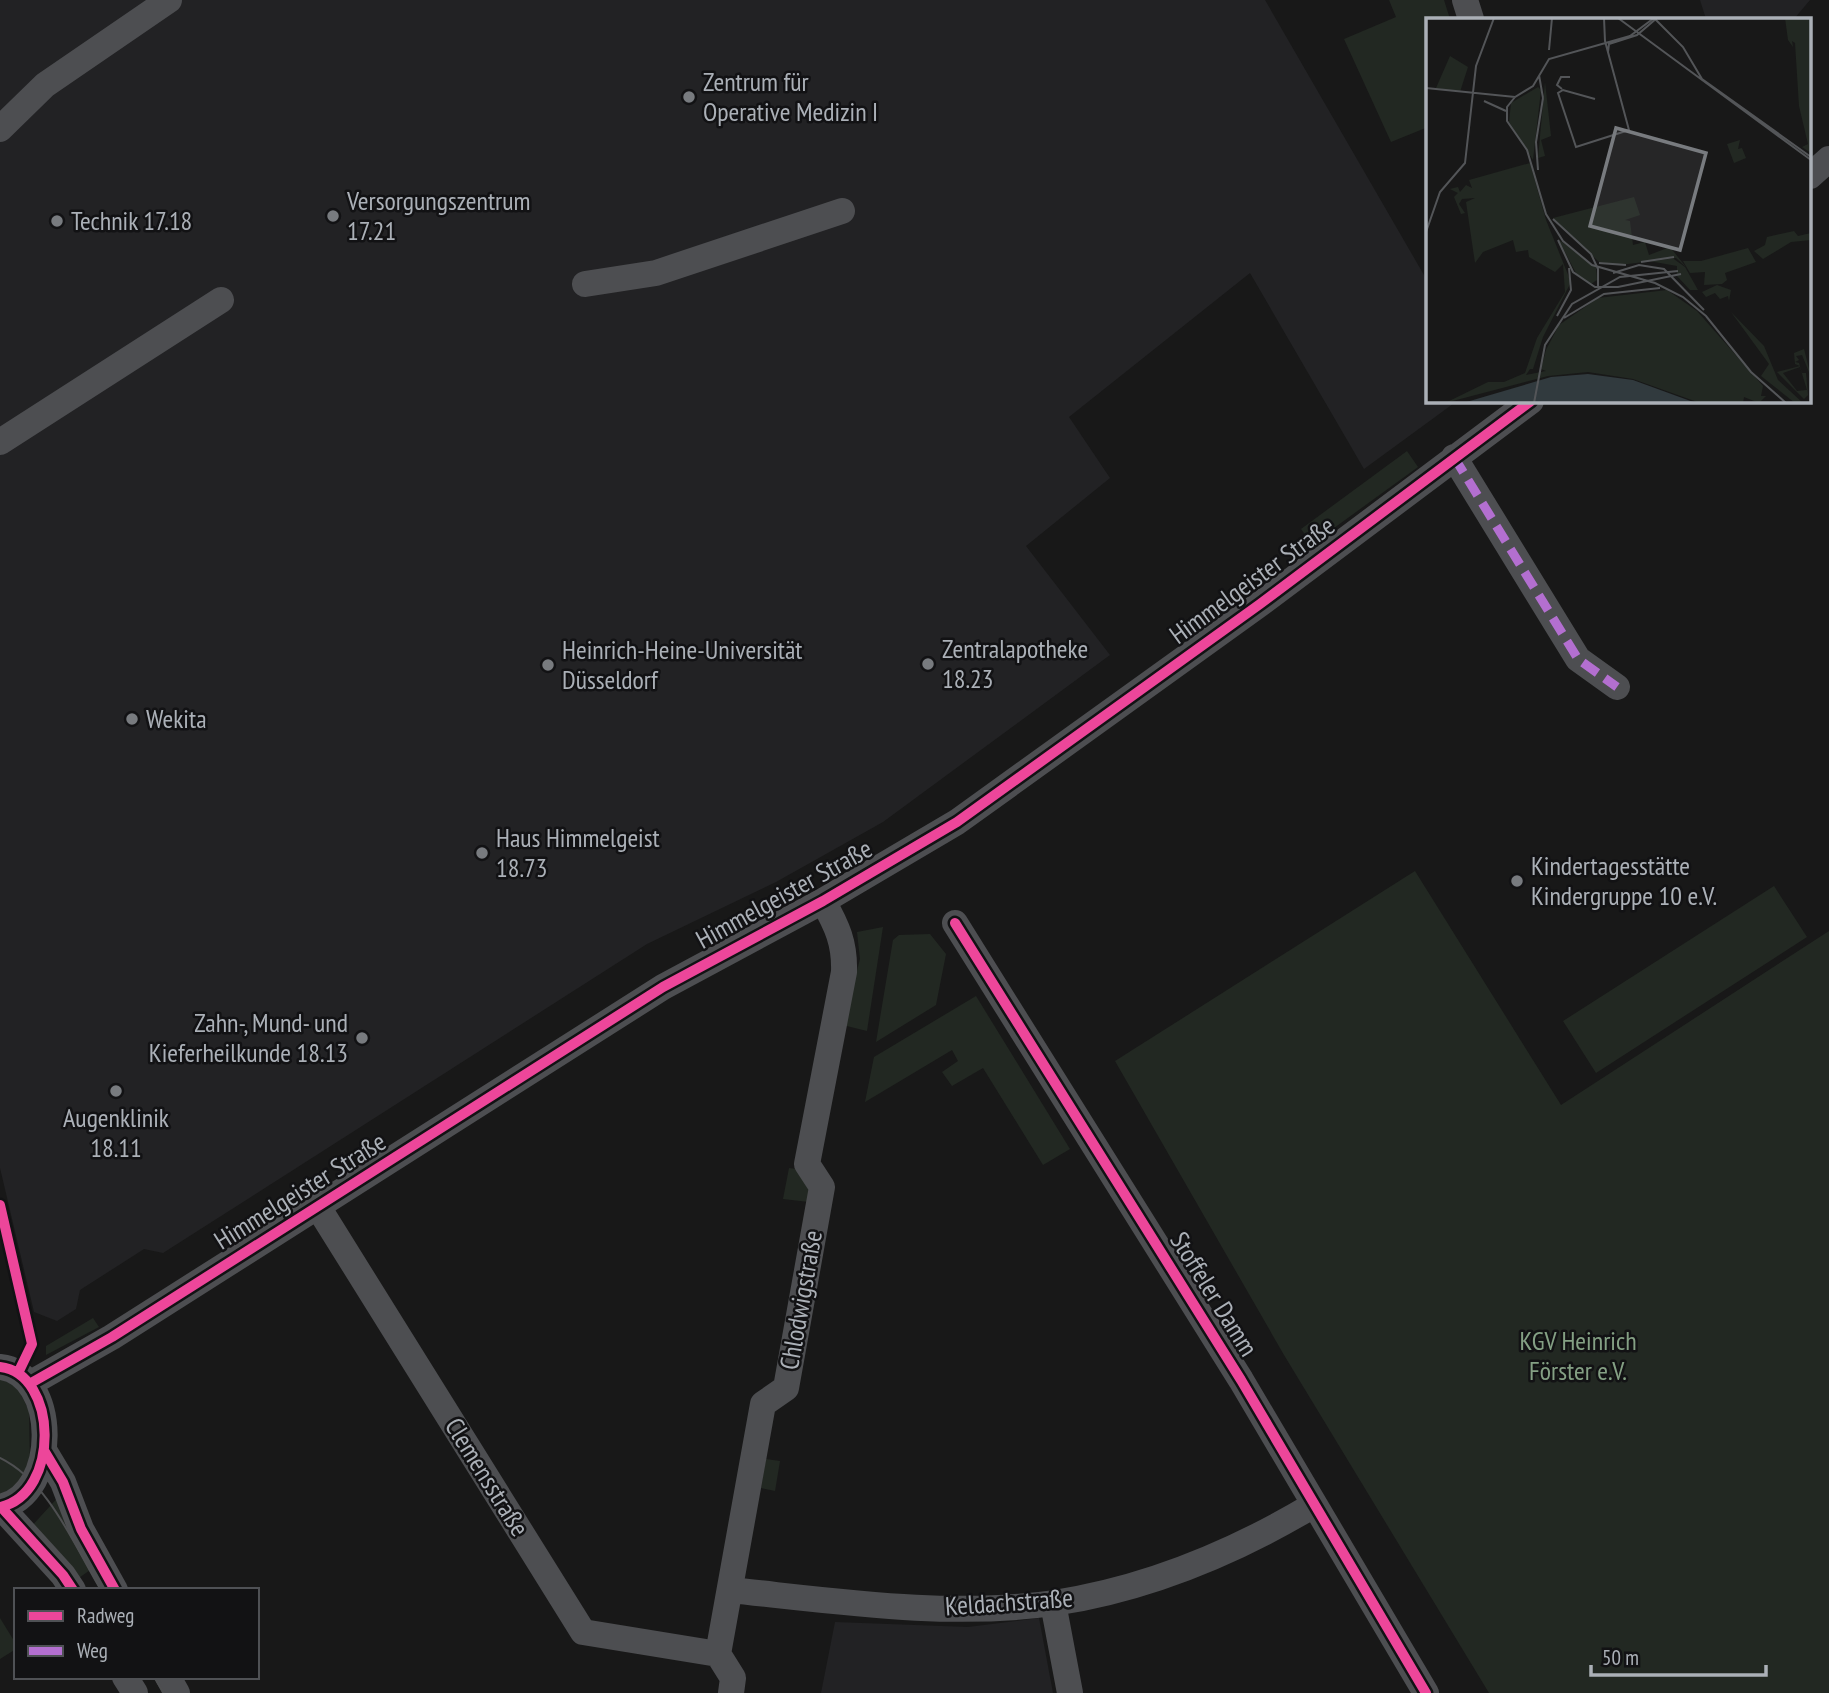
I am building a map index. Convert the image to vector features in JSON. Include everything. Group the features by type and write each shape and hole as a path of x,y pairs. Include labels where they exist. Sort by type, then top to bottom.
{"street":[{"path":"4,118 45,85 169,0"},
{"path":"1465,0 1471,18"},
{"path":"1812,174 1829,159"},
{"path":"585,284 656,273 842,211"},
{"path":"0,442 221,300"},
{"name":"Himmelgeister Straße","path":"31,1383 91,1350 663,987 823,901 957,822 1260,604 1530,402"},
{"path":"1454,457 1578,659 1617,687"},
{"name":"Chlodwigstraße","path":"718,1654 763,1404 786,1388 821,1187 807,1164 844,972 845,950 841,934 823,901"},
{"name":"Stoffeler Damm","path":"955,923 1241,1381 1312,1506 1426,1693"},
{"name":"Clemensstraße","path":"318,1207 583,1632 718,1654"},
{"path":"0,1367 19,1371 31,1383 40,1410 45,1452 43,1466 34,1483 20,1499 1,1507 64,1575 71,1588"},
{"path":"45,1452 63,1482 80,1529 114,1588"},
{"name":"Keldachstraße","path":"730,1590 920,1607 1053,1603 1153,1580 1228,1551 1312,1506"},
{"path":"1053,1603 1070,1693"},
{"path":"718,1654 733,1678 731,1693"}],"shaded area":[{"name":"Heinrich-Heine-Universität Düsseldorf","path":"0,0 1265,0 1426,279 1426,402 1456,402 1364,469 1250,273 1069,417 1110,478 1026,546 1110,655 883,822 776,882 647,944 163,1253 144,1249 80,1290 76,1309 57,1321 34,1312 0,1168"},
{"path":"1700,0 1810,0 1795,18 1706,18"},
{"path":"1039,1618 1053,1693 821,1693 835,1622 968,1627"}],"green space":[{"path":"1389,0 1444,0 1450,18 1426,18 1426,128 1391,142 1344,39 1396,17"},
{"path":"1407,451 1418,467 1312,544 1301,529"},
{"name":"KGV Heinrich Förster e.V.","path":"1415,871 1561,1105 1829,931 1829,1693 1489,1693 1284,1355 1115,1061"},
{"path":"1774,886 1807,937 1596,1073 1563,1021"},
{"path":"883,927 867,1031 843,1025 860,959 857,932"},
{"path":"930,934 946,954 936,1005 876,1042 893,940 899,935"},
{"path":"976,996 1070,1149 1043,1165 983,1068 952,1086 942,1072 958,1061 952,1050 865,1102 874,1057"},
{"path":"789,1168 796,1169 811,1192 809,1202 783,1199"},
{"path":"93,1318 99,1327 46,1355 46,1346"},
{"path":"0,1379 17,1386 29,1411 30,1469 23,1482 0,1495"},
{"path":"766,1459 780,1461 775,1491 761,1488"},
{"path":"62,1493 90,1570 76,1580 29,1529"},
{"path":"0,1618 14,1641 14,1650 0,1659"}],"tram line":[{"path":"0,1458 33,1482 46,1498 100,1588"},
{"path":"155,1679 164,1693"}],"marked path":[{"path":"1454,457 1578,659 1617,687"}],"cycle path":[{"path":"31,1383 112,1337 663,987 823,901 957,822 1260,604 1530,402"},
{"path":"955,923 1241,1380 1426,1693"},
{"path":"0,1205 32,1344 19,1371"},
{"path":"0,1367 19,1374 33,1390 42,1411 45,1434 42,1459 34,1480 20,1497 0,1507"},
{"path":"45,1452 63,1482 81,1529 114,1588"},
{"path":"1,1507 72,1588"}],"place":[{"name":"Zentrum für Operative Medizin I","path":"689,97"},
{"name":"Versorgungszentrum 17.21","path":"333,216"},
{"name":"Technik 17.18","path":"57,221"},
{"name":"Zentralapotheke 18.23","path":"928,664"},
{"name":"Heinrich-Heine-Universität Düsseldorf","path":"548,665"},
{"name":"Wekita","path":"132,719"},
{"name":"Haus Himmelgeist 18.73","path":"482,853"},
{"name":"Kindertagesstätte Kindergruppe 10 e.V.","path":"1517,881"},
{"name":"Zahn-, Mund- und Kieferheilkunde 18.13","path":"362,1038"},
{"name":"Augenklinik 18.11","path":"116,1091"}]}
